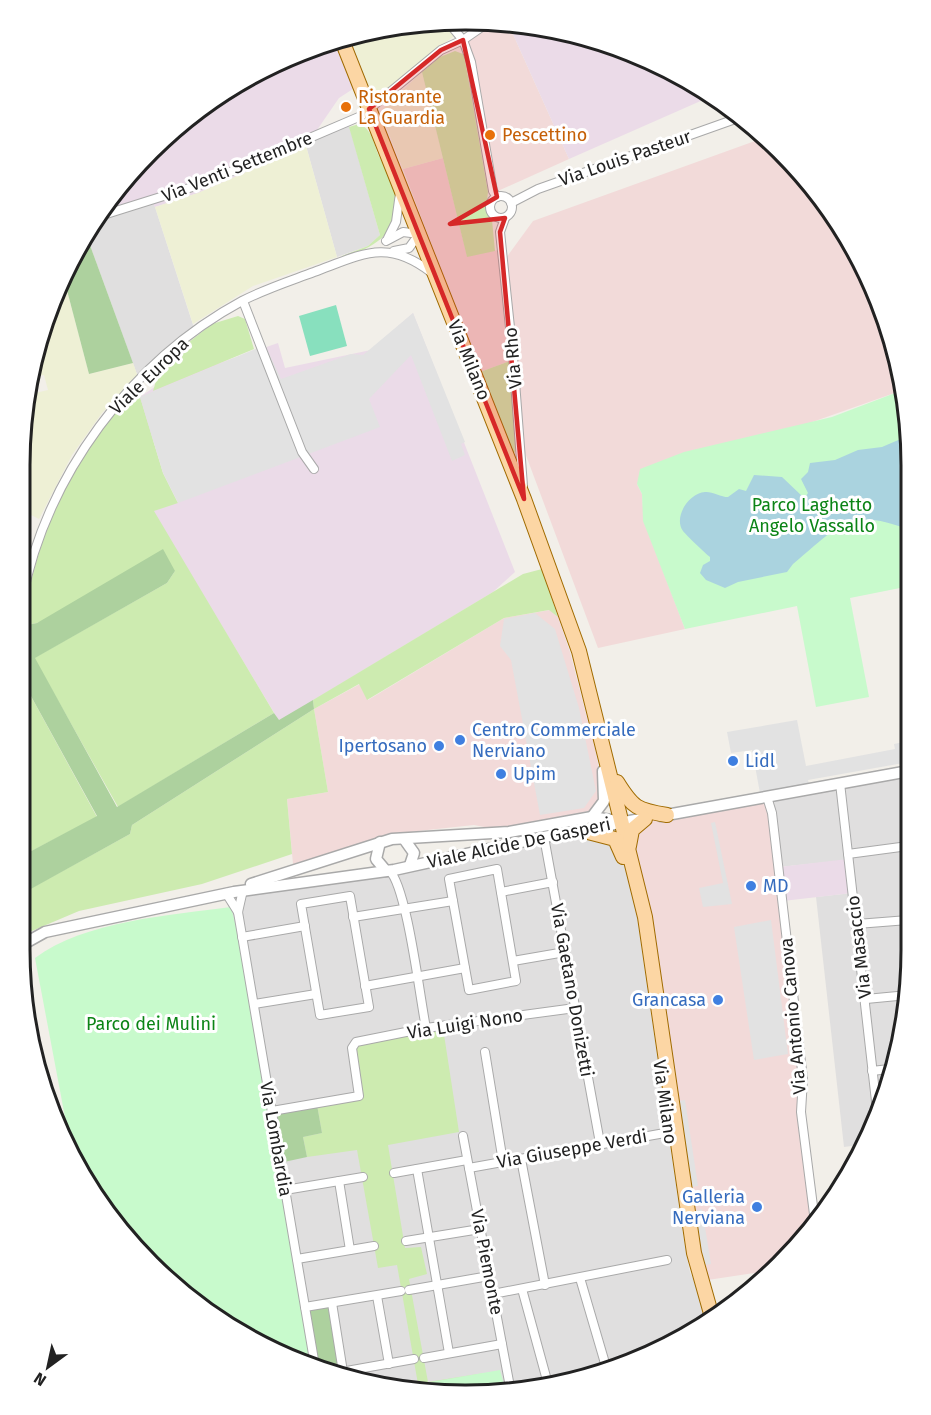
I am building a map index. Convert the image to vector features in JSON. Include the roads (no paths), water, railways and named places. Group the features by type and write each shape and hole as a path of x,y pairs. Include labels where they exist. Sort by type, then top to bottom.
{"main road":[{"name":"Via Milano","path":"346,47 554,577 588,686 645,917 673,1132"},
{"path":"609,767 630,803 639,810 667,815"},
{"path":"629,851 632,830 645,819"},
{"path":"584,831 611,837 620,845 639,918"},
{"name":"Via Milano","path":"636,882 639,918 673,1132 694,1252 709,1310"}],"street":[{"path":"455,30 463,40 471,62 493,191 497,197"},
{"name":"Via Venti Settembre","path":"111,213 202,184 360,116 441,50 477,30"},
{"name":"Via Louis Pasteur","path":"511,203 538,189 731,120"},
{"name":"Viale Europa","path":"376,251 386,241 398,216 400,188"},
{"path":"497,197 507,198 511,203"},
{"path":"497,197 490,205 491,213 497,218 505,218"},
{"name":"Via Rho","path":"511,203 511,210 500,232 524,498"},
{"path":"386,241 403,232 419,234"},
{"path":"390,251 408,248 419,234"},
{"name":"Viale Europa","path":"30,565 51,508 94,433 130,390 165,356 198,330 243,301 376,251 390,251 412,259 436,277"},
{"path":"243,301 302,452 314,469"},
{"name":"Via Milano","path":"588,686 606,791 601,808 592,817"},
{"path":"623,822 901,772"},
{"name":"Via Masaccio","path":"840,783 875,1096"},
{"name":"Via Antonio Canova","path":"771,796 802,1078 801,1112 814,1211"},
{"name":"Viale Alcide De Gasperi","path":"232,893 380,842 509,832 592,817 623,822"},
{"name":"Viale Alcide De Gasperi","path":"30,943 69,926 232,893 387,870 623,822"},
{"name":"Via Gaetano Donizetti","path":"544,837 600,1143"},
{"name":"Viale Alcide De Gasperi","path":"404,839 414,853 407,866"},
{"path":"380,842 376,859 398,884 426,1028"},
{"path":"848,854 901,847"},
{"path":"398,884 407,866"},
{"path":"497,869 501,892 516,981 469,990 449,879 497,869"},
{"path":"501,892 553,882"},
{"name":"Via Lombardia","path":"232,893 238,912"},
{"name":"Via Lombardia","path":"232,893 238,912 314,1357"},
{"path":"350,896 354,917 369,1007 320,1015 302,904 350,896"},
{"path":"354,917 453,901"},
{"path":"857,924 901,921"},
{"path":"242,937 305,926"},
{"path":"513,961 565,952"},
{"path":"365,986 465,968"},
{"path":"254,1004 316,993"},
{"path":"866,999 898,996"},
{"name":"Via Luigi Nono","path":"272,1111 358,1096 352,1048 356,1042 426,1028 575,1008"},
{"path":"484,1052 503,1162"},
{"path":"872,1071 884,1070"},
{"name":"Via Giuseppe Verdi","path":"394,1173 503,1162 600,1143 673,1132"},
{"name":"Via Piemonte","path":"463,1136 509,1382"},
{"path":"521,1159 545,1285"},
{"path":"417,1169 448,1353"},
{"path":"285,1190 363,1177"},
{"path":"339,1181 350,1250"},
{"path":"406,1241 480,1228"},
{"path":"297,1259 374,1246"},
{"path":"493,1294 667,1260"},
{"path":"305,1306 489,1276"},
{"path":"580,1278 605,1362"},
{"path":"522,1289 546,1378"},
{"path":"377,1296 389,1364"},
{"path":"332,1303 341,1367"},
{"path":"353,1370 502,1344"}],"water":[{"path":"900,439 901,527 872,520 858,520 845,524 793,564 787,572 738,582 725,588 706,580 700,573 703,565 710,561 710,557 683,531 680,525 681,513 693,497 707,492 728,497 739,489 746,491 754,475 782,477 802,496 806,496 808,493 801,479 808,472 810,463 835,460 858,450 882,447"}],"place":[{"name":"Ristorante La Guardia","path":"346,107"},
{"name":"Pescettino","path":"490,135"},
{"name":"Centro Commerciale Nerviano","path":"460,740"},
{"name":"Ipertosano","path":"439,746"},
{"name":"Lidl","path":"733,761"},
{"name":"Upim","path":"501,774"},
{"name":"MD","path":"751,886"},
{"name":"Grancasa","path":"718,1000"},
{"name":"Galleria Nerviana","path":"757,1207"}],"park label":[{"name":"Parco Laghetto Angelo Vassallo","path":"812,515"},
{"name":"Parco dei Mulini","path":"151,1024"}]}
